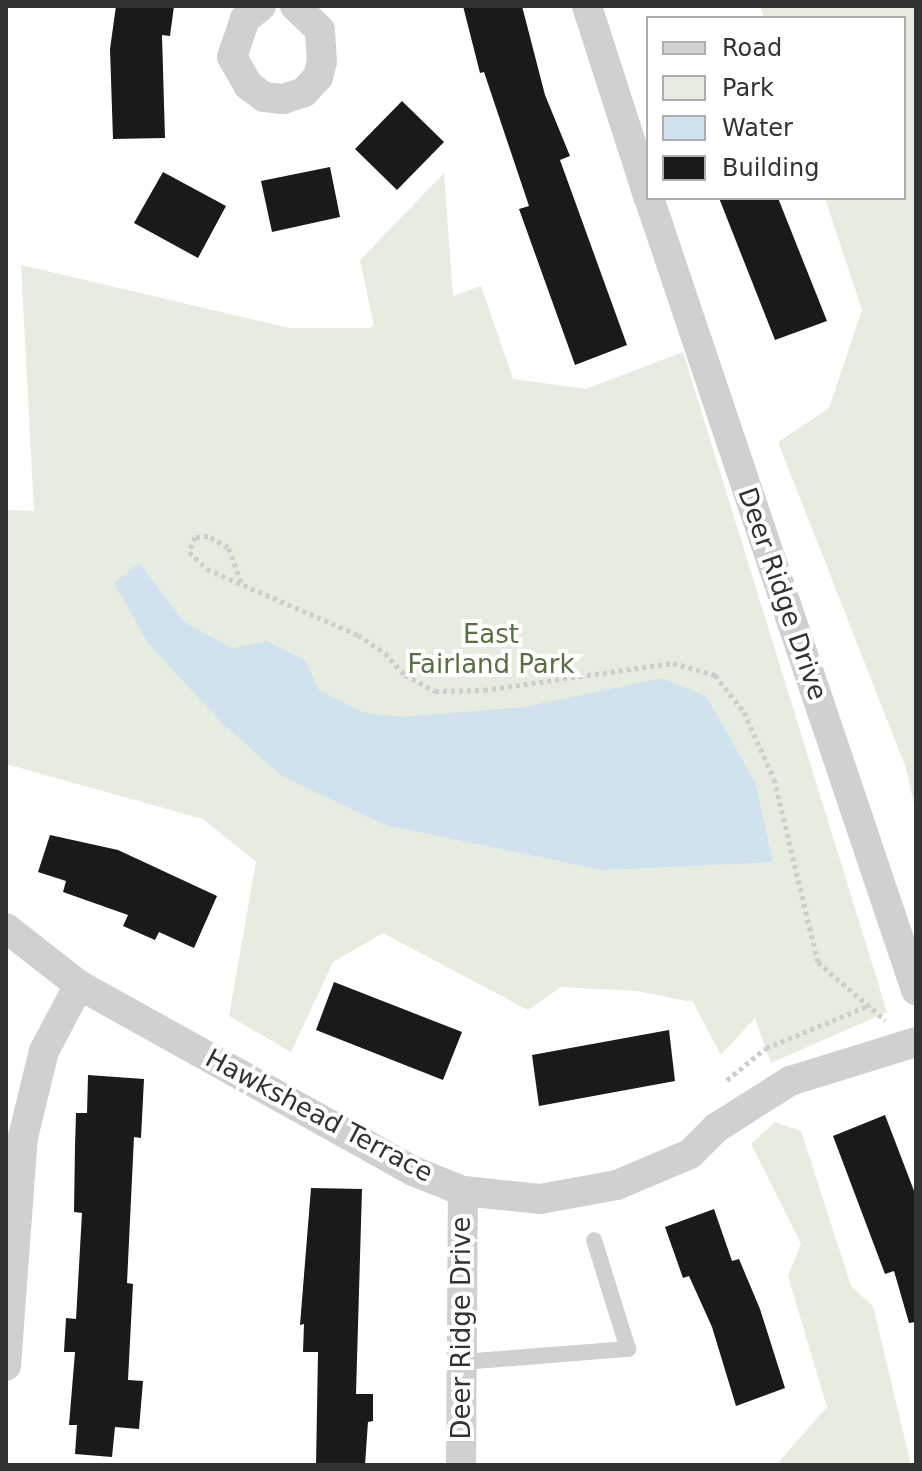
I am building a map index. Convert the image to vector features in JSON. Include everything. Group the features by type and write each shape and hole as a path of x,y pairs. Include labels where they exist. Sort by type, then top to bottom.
{"street":[{"path":"261,6 245,19 232,57 248,85 264,97 283,99 304,92 318,77 323,53 320,30 295,6"},
{"name":"Deer Ridge Drive","path":"587,6 646,191"},
{"name":"Deer Ridge Drive","path":"649,200 916,990"},
{"name":"Hawkshead Terrace","path":"6,928 79,985 413,1171 463,1191 540,1199 617,1185 690,1154 716,1128 790,1081 911,1043"},
{"path":"6,1366 23,1137 44,1051 79,985"},
{"name":"Deer Ridge Drive","path":"461,1465 463,1191"}],"lane":[{"path":"462,1362 628,1349 594,1240"}],"path":[{"path":"241,582 228,547 208,536 195,537 189,552 207,569 358,635 385,653 405,675 435,691 484,690 673,663 715,675 744,712 774,779 818,962 911,1043"}],"green space":[{"path":"760,6 916,6 916,814 906,768 778,442 829,408 862,310 826,200 906,200 906,16 763,16"},
{"name":"East Fairland Park","path":"444,173 453,296 481,286 513,379 586,389 683,352 887,1012 771,1063 755,1018 721,1055 693,1002 637,991 561,987 528,1010 383,933 333,962 291,1052 229,1016 256,862 203,819 6,764 6,510 34,511 21,265 289,328 368,328 374,326 360,260"},
{"path":"775,1122 801,1131 851,1286 873,1306 911,1465 776,1465 827,1407 788,1276 801,1244 751,1144"}],"water":[{"path":"139,563 184,622 232,648 267,641 305,660 319,690 362,712 401,717 524,707 662,678 706,696 755,782 773,862 603,870 385,825 282,776 223,724 148,643 114,583"}],"building":[{"path":"116,6 174,6 170,36 162,35 165,138 113,139 110,49"},
{"path":"463,6 522,6 545,95 570,156 560,160 627,345 575,365 519,209 529,206 484,72 480,73"},
{"path":"402,101 444,142 397,190 355,149"},
{"path":"330,167 340,217 272,232 261,181"},
{"path":"163,172 226,206 198,258 134,223"},
{"path":"720,200 779,200 827,321 775,340"},
{"path":"50,835 118,850 217,896 194,948 159,932 155,940 123,926 128,915 63,892 66,881 38,872"},
{"path":"334,982 462,1032 443,1080 316,1030"},
{"path":"669,1030 675,1081 539,1106 532,1055"},
{"path":"88,1075 144,1079 141,1138 134,1137 127,1283 133,1284 128,1380 143,1381 139,1429 115,1427 112,1457 75,1454 77,1425 69,1425 75,1352 64,1352 66,1318 76,1319 82,1213 74,1212 76,1113 87,1113"},
{"path":"885,1115 916,1196 916,1322 909,1323 894,1271 885,1274 833,1136"},
{"path":"311,1188 362,1189 356,1394 373,1394 373,1421 368,1422 365,1465 316,1465 318,1352 303,1352 304,1324 300,1325"},
{"path":"714,1209 732,1261 739,1259 760,1309 785,1388 736,1406 712,1327 689,1276 683,1278 665,1227"}]}
